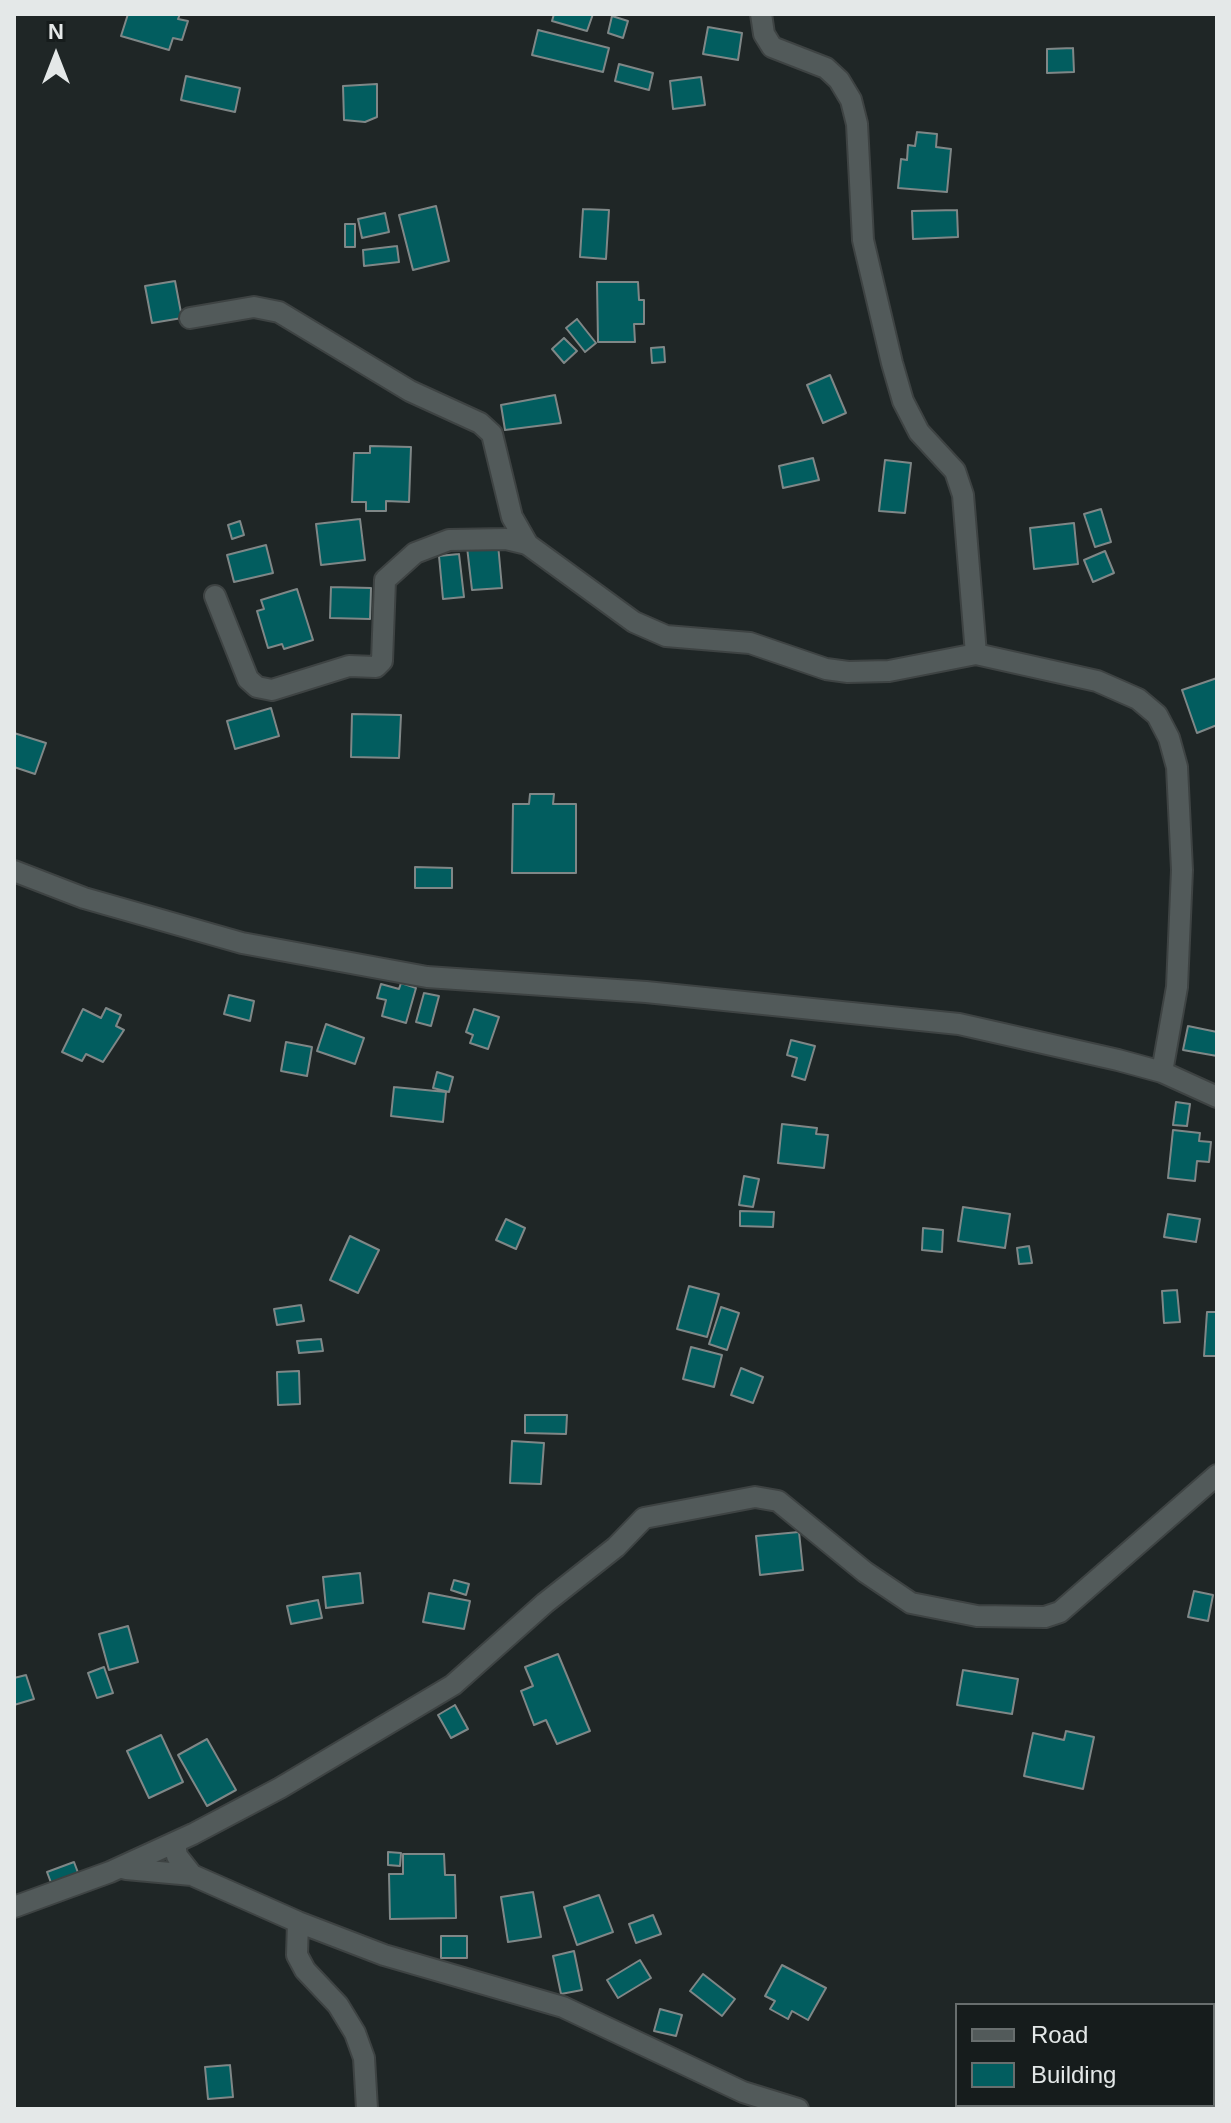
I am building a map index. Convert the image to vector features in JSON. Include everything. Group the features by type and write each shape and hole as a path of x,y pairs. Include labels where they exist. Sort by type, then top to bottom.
{"street":[{"path":"761,14 764,34 772,47 826,68 839,80 851,100 857,124 863,240 892,363 903,401 919,432 955,471 963,495 971,629 976,654"},
{"path":"190,318 254,307 279,312 410,391 480,423 492,434 512,517 528,545"},
{"path":"215,596 248,679 257,687 272,690 349,666 376,667 382,661 385,580 415,553 449,540 506,539 528,545 634,622 666,636 750,643 826,669 848,672 889,671 976,654 1097,681 1138,699 1157,715 1169,738 1177,767 1182,870 1177,987 1162,1072"},
{"path":"14,871 84,898 242,943 412,974 661,994 959,1024 1162,1072 1217,1097"},
{"path":"14,1907 110,1872 175,1843 280,1788 453,1685 545,1603 616,1547 644,1518 755,1497 778,1501 865,1572 911,1603 977,1616 1045,1617 1060,1612 1217,1475"},
{"path":"175,1843 177,1856 192,1875"},
{"path":"110,1872 145,1869 192,1875 298,1922 384,1955 563,2007 743,2092 798,2109"},
{"path":"298,1922 297,1955 344,2014 364,2058 367,2109"}],"building":[{"path":"128,14 180,14 178,19 188,21 182,40 173,38 169,50 121,36"},
{"path":"554,14 593,14 587,31 552,21"},
{"path":"612,16 628,21 623,38 608,33"},
{"path":"708,27 742,33 738,60 703,54"},
{"path":"538,30 609,48 603,72 532,55"},
{"path":"1073,48 1074,72 1047,73 1047,49"},
{"path":"619,64 653,73 649,90 615,81"},
{"path":"186,76 240,88 235,112 181,100"},
{"path":"701,77 705,105 673,109 670,81"},
{"path":"377,84 377,117 365,122 344,120 343,86"},
{"path":"917,132 937,134 936,147 951,149 947,192 898,188 901,159 907,160 908,145 915,146"},
{"path":"436,206 449,261 413,270 399,215"},
{"path":"583,209 609,210 606,259 580,257"},
{"path":"957,210 958,237 913,239 912,211"},
{"path":"385,213 389,232 362,238 358,219"},
{"path":"345,224 355,224 355,247 345,247"},
{"path":"397,246 399,262 364,266 363,250"},
{"path":"175,281 182,318 152,323 145,286"},
{"path":"597,282 638,282 639,300 644,300 644,324 634,324 635,342 598,342"},
{"path":"577,319 596,343 585,352 566,328"},
{"path":"564,338 577,351 564,363 552,349"},
{"path":"664,347 665,362 652,363 651,348"},
{"path":"830,375 846,413 823,423 807,385"},
{"path":"555,395 561,423 505,430 501,405"},
{"path":"370,446 411,447 409,502 386,501 386,511 366,511 366,502 352,502 354,453 370,453"},
{"path":"813,458 819,480 783,488 779,466"},
{"path":"885,460 911,463 905,513 879,511"},
{"path":"1101,509 1111,542 1095,547 1084,514"},
{"path":"360,519 365,560 321,565 316,524"},
{"path":"240,521 244,535 232,539 228,525"},
{"path":"1074,523 1078,564 1034,569 1030,528"},
{"path":"498,544 502,588 472,590 467,547"},
{"path":"266,545 273,573 234,582 227,555"},
{"path":"1105,551 1114,573 1093,582 1084,560"},
{"path":"459,554 464,597 443,599 439,556"},
{"path":"331,587 371,588 370,619 330,618"},
{"path":"297,589 313,640 284,649 282,644 268,648 257,611 264,609 261,600"},
{"path":"1217,678 1217,725 1197,733 1182,690"},
{"path":"271,708 279,736 235,749 227,721"},
{"path":"352,714 401,715 399,758 351,757"},
{"path":"14,733 46,743 35,774 14,767"},
{"path":"530,794 554,794 553,804 576,804 576,873 512,873 513,804 529,804"},
{"path":"415,867 452,868 452,888 415,888"},
{"path":"401,983 416,988 406,1023 382,1016 386,1000 377,998 381,984 399,989"},
{"path":"424,993 439,996 431,1026 416,1022"},
{"path":"229,995 254,1001 250,1021 224,1014"},
{"path":"106,1008 121,1015 116,1026 124,1030 103,1062 86,1054 82,1061 62,1052 83,1009 101,1018"},
{"path":"474,1009 499,1017 488,1049 470,1043 473,1035 466,1032"},
{"path":"326,1024 364,1038 355,1064 317,1051"},
{"path":"1188,1026 1217,1032 1217,1056 1183,1050"},
{"path":"791,1040 815,1046 805,1080 792,1076 797,1058 787,1055"},
{"path":"286,1042 312,1047 307,1076 281,1071"},
{"path":"437,1072 453,1077 449,1092 433,1088"},
{"path":"394,1087 446,1092 443,1122 391,1116"},
{"path":"1176,1102 1190,1104 1187,1126 1173,1125"},
{"path":"782,1124 817,1128 816,1134 828,1135 824,1168 778,1163"},
{"path":"1173,1130 1200,1133 1199,1141 1211,1142 1209,1162 1197,1161 1195,1181 1168,1178"},
{"path":"744,1176 759,1179 753,1207 739,1205"},
{"path":"963,1207 1010,1214 1005,1248 958,1241"},
{"path":"740,1211 774,1212 773,1227 740,1226"},
{"path":"1168,1214 1200,1219 1196,1242 1164,1237"},
{"path":"506,1219 525,1228 516,1249 496,1240"},
{"path":"923,1228 943,1230 942,1252 922,1250"},
{"path":"350,1236 379,1250 358,1293 330,1280"},
{"path":"1029,1246 1032,1263 1019,1264 1017,1248"},
{"path":"689,1286 719,1294 707,1337 677,1329"},
{"path":"1177,1290 1180,1322 1164,1323 1162,1291"},
{"path":"301,1305 304,1321 277,1325 274,1309"},
{"path":"721,1307 739,1313 727,1350 709,1344"},
{"path":"1207,1312 1217,1312 1217,1356 1204,1356"},
{"path":"321,1339 323,1351 299,1353 297,1341"},
{"path":"691,1347 722,1355 714,1387 683,1379"},
{"path":"741,1368 763,1377 753,1403 731,1395"},
{"path":"299,1371 300,1404 278,1405 277,1372"},
{"path":"525,1415 567,1415 566,1434 525,1433"},
{"path":"512,1441 544,1443 541,1484 510,1483"},
{"path":"799,1532 803,1570 760,1575 756,1536"},
{"path":"360,1573 363,1603 326,1608 323,1577"},
{"path":"454,1580 469,1584 466,1595 451,1590"},
{"path":"1194,1591 1213,1595 1208,1621 1188,1617"},
{"path":"429,1593 470,1601 464,1629 423,1622"},
{"path":"318,1600 322,1618 291,1624 287,1606"},
{"path":"128,1626 138,1662 109,1670 99,1634"},
{"path":"558,1654 590,1731 557,1744 546,1720 534,1725 521,1691 533,1686 525,1667"},
{"path":"104,1667 113,1693 97,1698 88,1673"},
{"path":"963,1670 1018,1679 1012,1714 957,1705"},
{"path":"26,1675 34,1699 14,1705 14,1678"},
{"path":"455,1705 468,1729 451,1738 438,1715"},
{"path":"1066,1731 1094,1737 1083,1789 1024,1776 1033,1733 1064,1740"},
{"path":"161,1735 183,1782 149,1798 127,1751"},
{"path":"207,1739 236,1790 207,1806 178,1755"},
{"path":"388,1852 401,1853 400,1866 388,1865"},
{"path":"403,1854 444,1854 445,1875 455,1875 456,1918 390,1919 389,1874 403,1874"},
{"path":"74,1862 80,1878 53,1888 47,1872"},
{"path":"533,1892 541,1937 508,1942 501,1897"},
{"path":"599,1895 613,1932 577,1945 564,1907"},
{"path":"653,1915 661,1934 636,1943 629,1924"},
{"path":"441,1936 467,1936 467,1958 441,1958"},
{"path":"574,1951 582,1990 561,1994 553,1956"},
{"path":"640,1960 651,1978 618,1998 607,1980"},
{"path":"782,1965 826,1988 808,2020 792,2011 788,2019 770,2009 775,2001 765,1996"},
{"path":"703,1974 735,1999 722,2016 690,1991"},
{"path":"660,2009 682,2015 676,2036 654,2031"},
{"path":"230,2065 233,2097 208,2099 205,2067"}]}
